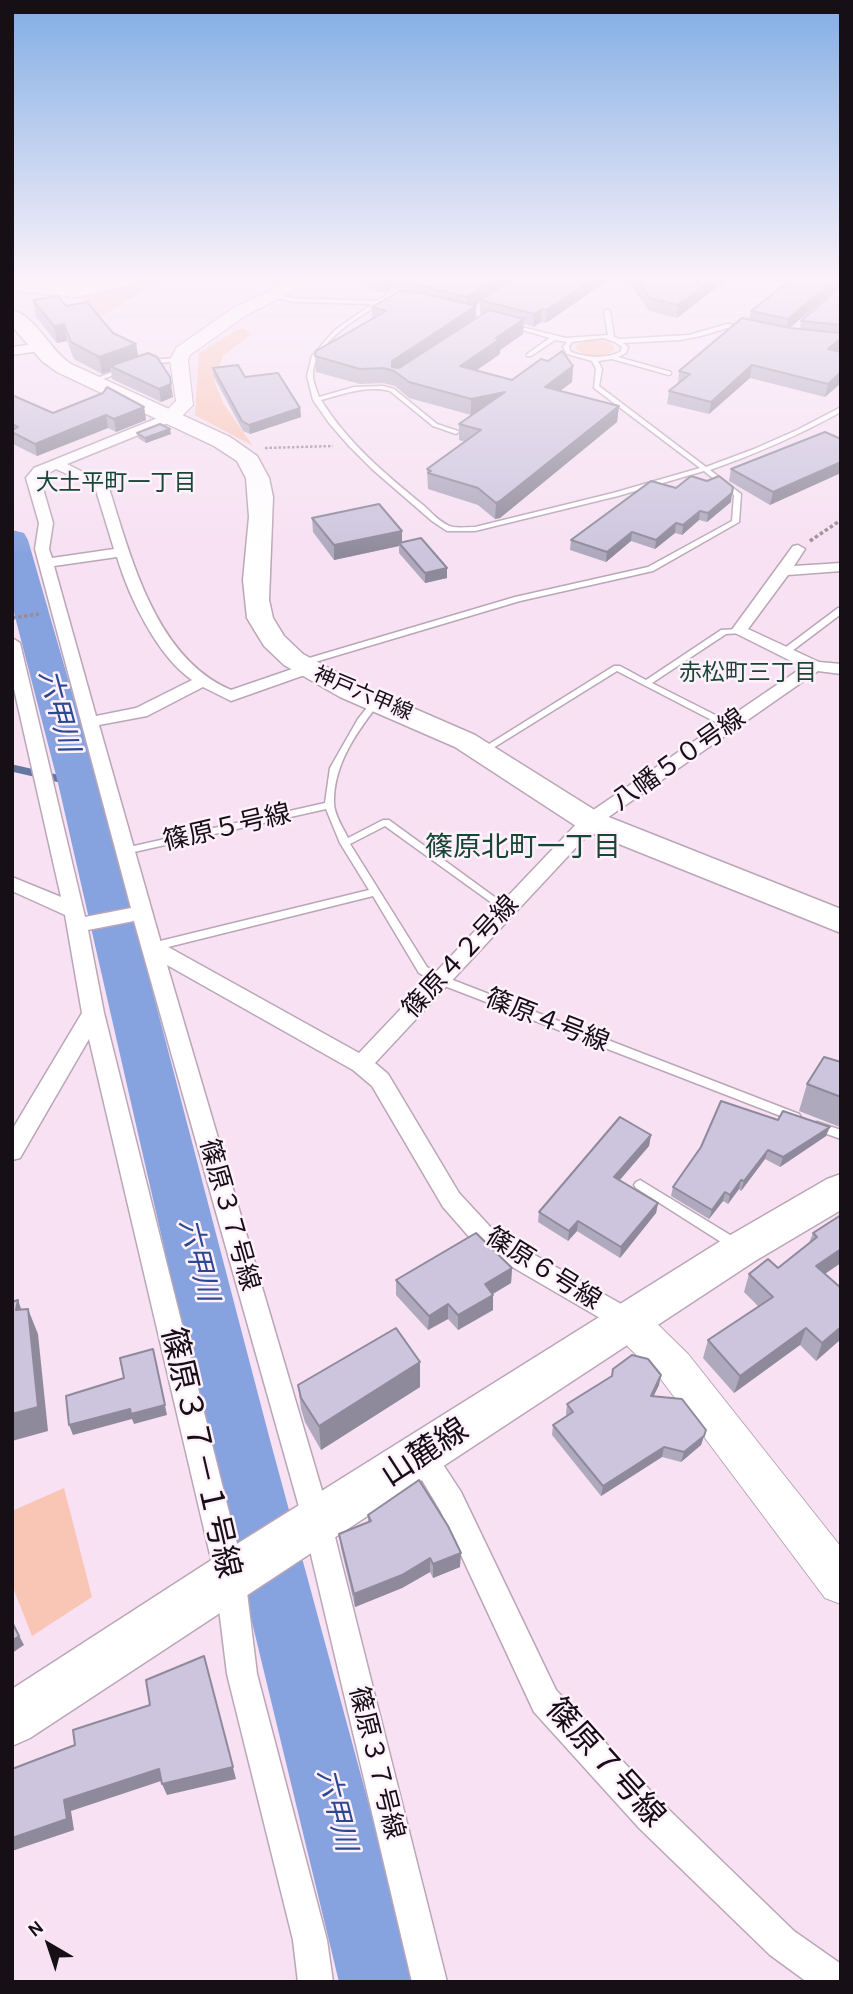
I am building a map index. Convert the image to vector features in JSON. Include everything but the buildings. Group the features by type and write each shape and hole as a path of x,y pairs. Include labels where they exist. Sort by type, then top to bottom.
{"main road":[{"path":"70,370 240,453"},
{"name":"神戸六甲線","path":"240,453 255,474 261,498 258,611 272,639 303,667 422,719 482,751 556,803 590,821 841,922"},
{"name":"山麓線","path":"12,1720 230,1576 628,1321 741,1249 841,1190"}],"street":[{"path":"56,464 170,417 185,401 180,370"},
{"path":"56,464 101,485 135,591 181,665 231,696 251,691 303,667"},
{"name":"篠原３７号線","path":"56,464 39,471 33,478 46,523 43,550 46,563 142,913 317,1521 430,1982"},
{"path":"798,549 739,631 815,666 841,668"},
{"path":"46,563 121,552"},
{"path":"783,571 838,565"},
{"name":"篠原３７－１号線","path":"12,643 24,709 41,765 76,918 93,1013 230,1576 242,1674 310,1940 316,1982"},
{"name":"八幡５０号線","path":"590,821 815,666"},
{"path":"90,722 141,712 204,680"},
{"name":"篠原４２号線","path":"361,1064 590,821"},
{"path":"12,884 76,918 142,913"},
{"name":"篠原６号線","path":"152,947 361,1064 380,1080 451,1200 487,1240 628,1321 674,1366 841,1582"},
{"path":"12,1151 93,1013"},
{"name":"篠原７号線","path":"421,1455 451,1502 545,1700 651,1816 782,1943 836,1982"}],"lane":[{"path":"93,381 123,370"},
{"path":"311,370 309,383 322,411 353,446 435,519 450,529 475,528 704,470 777,443 841,410"},
{"path":"303,667 518,599 650,569 735,523 738,494 596,387 599,370"},
{"path":"657,370 668,373"},
{"path":"316,400 354,389 383,387 392,390 435,425 456,432"},
{"path":"785,652 841,610"},
{"path":"646,683 724,632 739,631"},
{"path":"482,751 617,668 728,725"},
{"path":"329,805 334,768 362,719 377,701"},
{"name":"篠原４号線","path":"329,805 345,843 423,970 441,980 841,1135"},
{"name":"篠原５号線","path":"125,851 329,805"},
{"path":"345,843 386,822 506,909"},
{"path":"152,947 374,892"},
{"path":"640,1185 741,1249"}],"path":[{"path":"240,453 260,448 353,446"},
{"path":"798,549 841,520"},
{"path":"12,618 59,610"}],"shaded area":[{"path":"198,370 218,370 214,380 223,403 253,446 195,415"},
{"path":"64,1488 92,1597 32,1636 12,1585 12,1511"}],"waterway":[{"name":"六甲川","path":"12,540 78,783 239,1440 378,1982"},
{"path":"12,768 78,783"}],"district":[{"name":"大土平町一丁目","path":"116,483"},
{"name":"赤松町三丁目","path":"748,673"},
{"name":"篠原北町一丁目","path":"523,848"}]}
